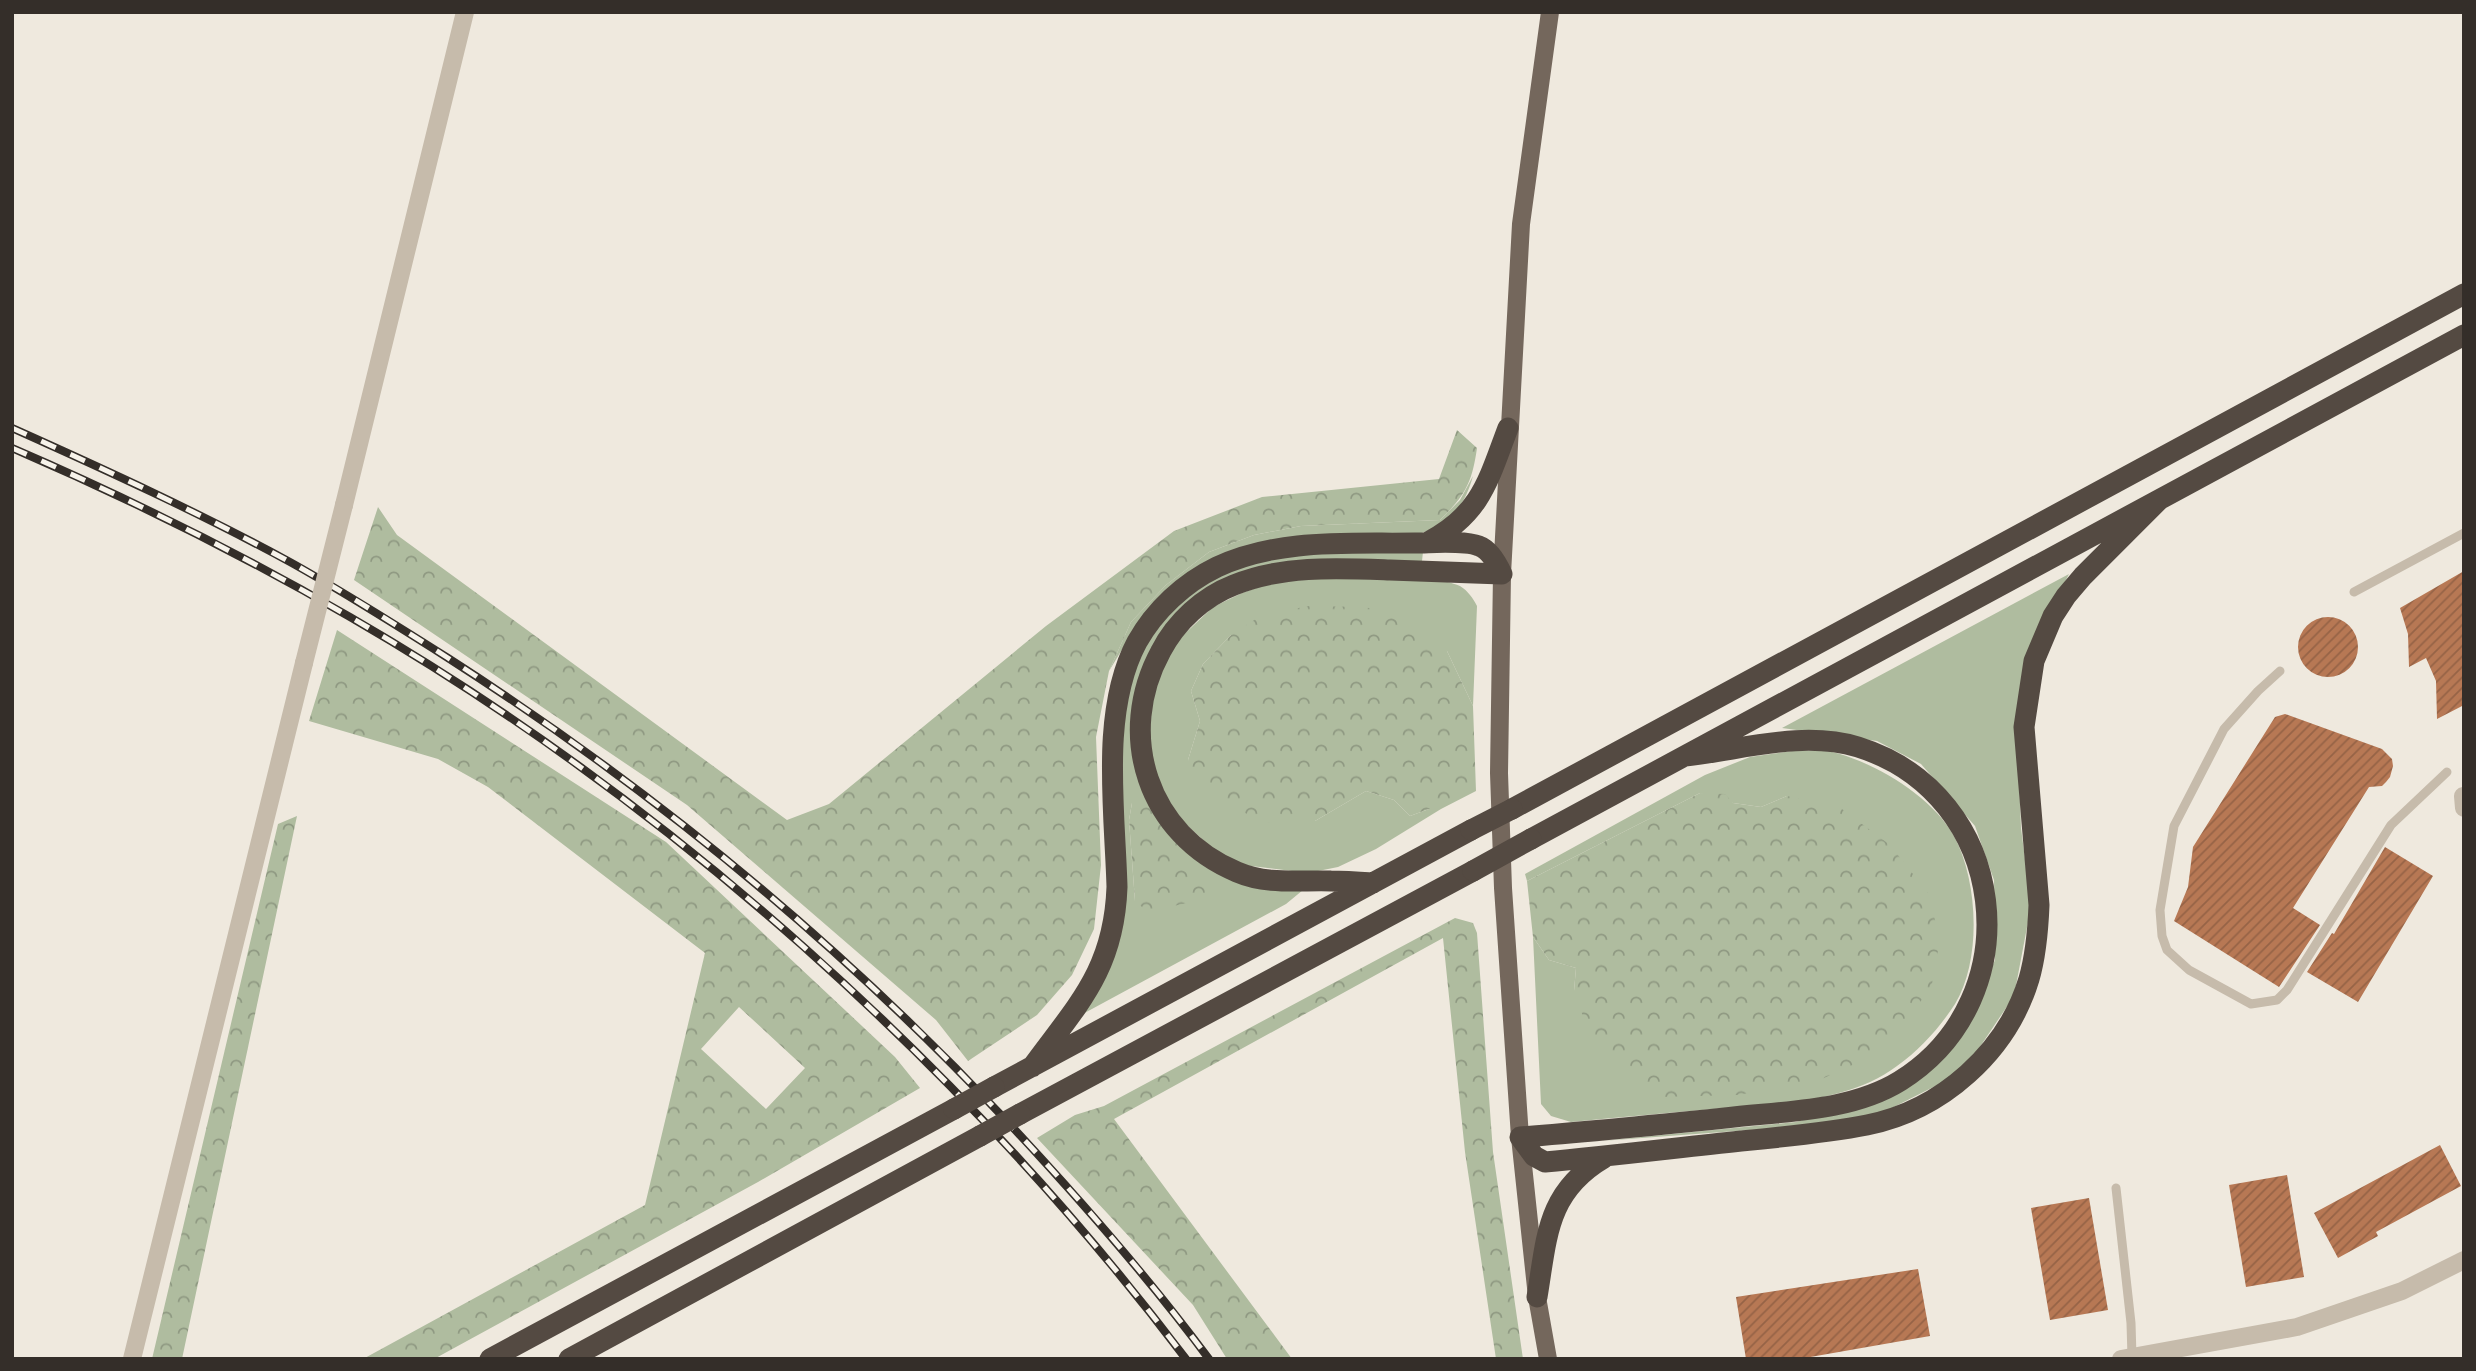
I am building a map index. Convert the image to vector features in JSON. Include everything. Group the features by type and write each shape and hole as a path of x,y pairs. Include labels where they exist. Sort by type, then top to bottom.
{"highway":[{"path":"491,1359 2464,294"},
{"path":"569,1359 2464,335"},
{"path":"1426,543 1446,533 1476,505 1508,428"},
{"path":"1520,1137 1534,1156 1545,1162 1800,1135 1868,1125 1938,1097 1980,1062 2011,1021 2020,1001 2028,979 2038,933 2039,905 2024,727 2034,661 2053,616 2066,596 2082,576 2159,500"},
{"path":"1032,1067 1093,983 1109,946 1117,905 1112,749 1115,715 1128,663 1148,624 1177,593 1225,564 1255,553 1312,544 1426,543 1479,546 1492,556 1502,574"},
{"path":"1373,883 1258,878 1238,873 1221,864 1200,851 1186,837 1161,805 1146,773 1142,754 1139,711 1155,662 1177,626 1194,609 1231,586 1266,574 1311,569 1502,574"},
{"path":"1520,1137 1786,1111 1854,1101 1899,1082 1939,1049 1966,1011 1976,989 1983,964 1988,923 1987,902 1978,864 1971,845 1952,814 1912,774 1893,762 1858,747 1817,740 1780,741 1725,752 1685,756"},
{"path":"1537,1297 1555,1209 1576,1178 1609,1156"}],"main road":[{"path":"1548,1359 1537,1297 1520,1137 1499,773 1502,574 1521,224 1550,12"}],"street":[{"path":"132,1359 465,12"},
{"path":"2127,1358 2297,1327 2402,1291 2464,1260"}],"lane":[{"path":"2354,592 2464,533"},
{"path":"2280,671 2224,729 2174,826 2160,910 2162,936 2167,950 2189,970 2251,1004 2277,1000 2287,990 2391,825 2448,772"},
{"path":"2116,1188 2131,1323 2127,1358"}],"green space":[{"path":"1457,430 1477,448 1475,460 1466,488 1456,504 1440,520 1301,526 1254,535 1209,552 1166,585 1131,622 1109,671 1096,737 1101,865 1094,929 1072,975 1037,1015 968,1061 936,1020 687,805 354,580 378,507 397,535 787,820 829,804 1046,626 1174,531 1262,497 1439,479"},
{"path":"1473,476 1465,497 1454,513 1439,525 1419,534 1270,542 1140,620 1109,671 1131,622 1166,585 1209,552 1254,535 1301,526 1440,520 1460,500"},
{"path":"1307,552 1423,552 1422,561 1266,566 1152,650 1150,804 1132,803 1129,820 1135,901 1184,851 1172,834 1303,890 1286,904 1079,1016 1111,965 1123,712 1141,651 1176,604 1230,569"},
{"path":"2069,574 2027,656 2017,726 2021,828 2031,906 2014,996 1963,1072 1878,1115 1804,1126 1601,1141 1796,1122 1905,1090 1961,1038 1995,960 1994,880 1975,826 1921,764 1877,741 1782,728"},
{"path":"1431,579 1460,586 1465,590 1477,606 1473,706 1447,651 1231,635 1203,664 1191,691 1200,721 1188,760 1315,821 1366,791 1394,800 1410,816 1429,809 1441,809 1376,849 1338,867 1308,873 1243,865 1217,853 1172,811 1151,760 1152,703 1163,665 1178,640 1213,607 1279,580"},
{"path":"1309,606 1366,607 1412,625 1447,651 1473,706 1476,791 1441,809 1429,809 1410,816 1394,800 1366,791 1315,821 1267,823 1197,788 1188,760 1200,721 1191,691 1203,664 1231,635 1262,615"},
{"path":"337,630 666,842 895,1057 920,1088 758,1182 434,1359 363,1359 645,1205 705,953 488,787 438,759 309,721","holes":["739,1007 805,1068 766,1109 701,1049"]},
{"path":"1792,751 1834,752 1856,759 1904,785 1945,822 1962,854 1972,897 1974,920 1970,965 1955,1004 1929,1038 1897,1066 1877,1079 1833,1095 1785,1103 1571,1122 1551,1116 1541,1104 1533,937 1549,960 1576,968 1574,991 1787,796 1761,807 1733,803 1700,793 1527,881 1525,874 1705,775 1750,757"},
{"path":"1700,793 1725,794 1733,803 1761,807 1787,796 1842,809 1890,845 1928,893 1940,939 1932,984 1907,1022 1870,1057 1815,1082 1737,1095 1661,1097 1625,1072 1591,1039 1574,991 1576,968 1549,960 1533,937 1527,881"},
{"path":"1143,796 1205,878 1207,892 1195,901 1148,912 1135,901 1129,820 1132,803"},
{"path":"297,816 182,1359 152,1359 278,824"},
{"path":"1455,918 1473,923 1477,933 1493,1152 1523,1359 1496,1359 1465,1152 1443,938 1114,1119 1292,1359 1227,1359 1193,1305 1037,1138 1075,1115 1104,1106"}],"building":[{"path":"2464,571 2464,705 2437,719 2436,681 2426,658 2409,667 2408,634 2400,608"},
{"path":"2328,617 2345,622 2353,630 2358,647 2353,664 2345,672 2328,677 2311,672 2303,664 2298,647 2303,630 2311,622"},
{"path":"2285,714 2382,749 2392,759 2393,766 2390,777 2382,786 2369,787 2293,908 2320,925 2279,987 2174,921 2188,887 2193,847 2275,717"},
{"path":"2385,847 2433,876 2358,1002 2307,972 2332,933 2334,934"},
{"path":"2440,1145 2461,1186 2376,1232 2378,1236 2338,1258 2314,1213"},
{"path":"2287,1175 2304,1277 2246,1287 2229,1185"},
{"path":"2089,1198 2108,1310 2050,1320 2031,1208"},
{"path":"1918,1269 1930,1336 1799,1359 1746,1359 1736,1297"}],"railway":[{"path":"12,428 187,509 330,585 524,708 670,815 809,930 941,1053 1084,1206 1161,1296 1209,1359"},
{"path":"12,448 184,528 350,617 468,689 583,769 696,855 804,947 908,1044 1007,1146 1100,1251 1186,1359"}]}
